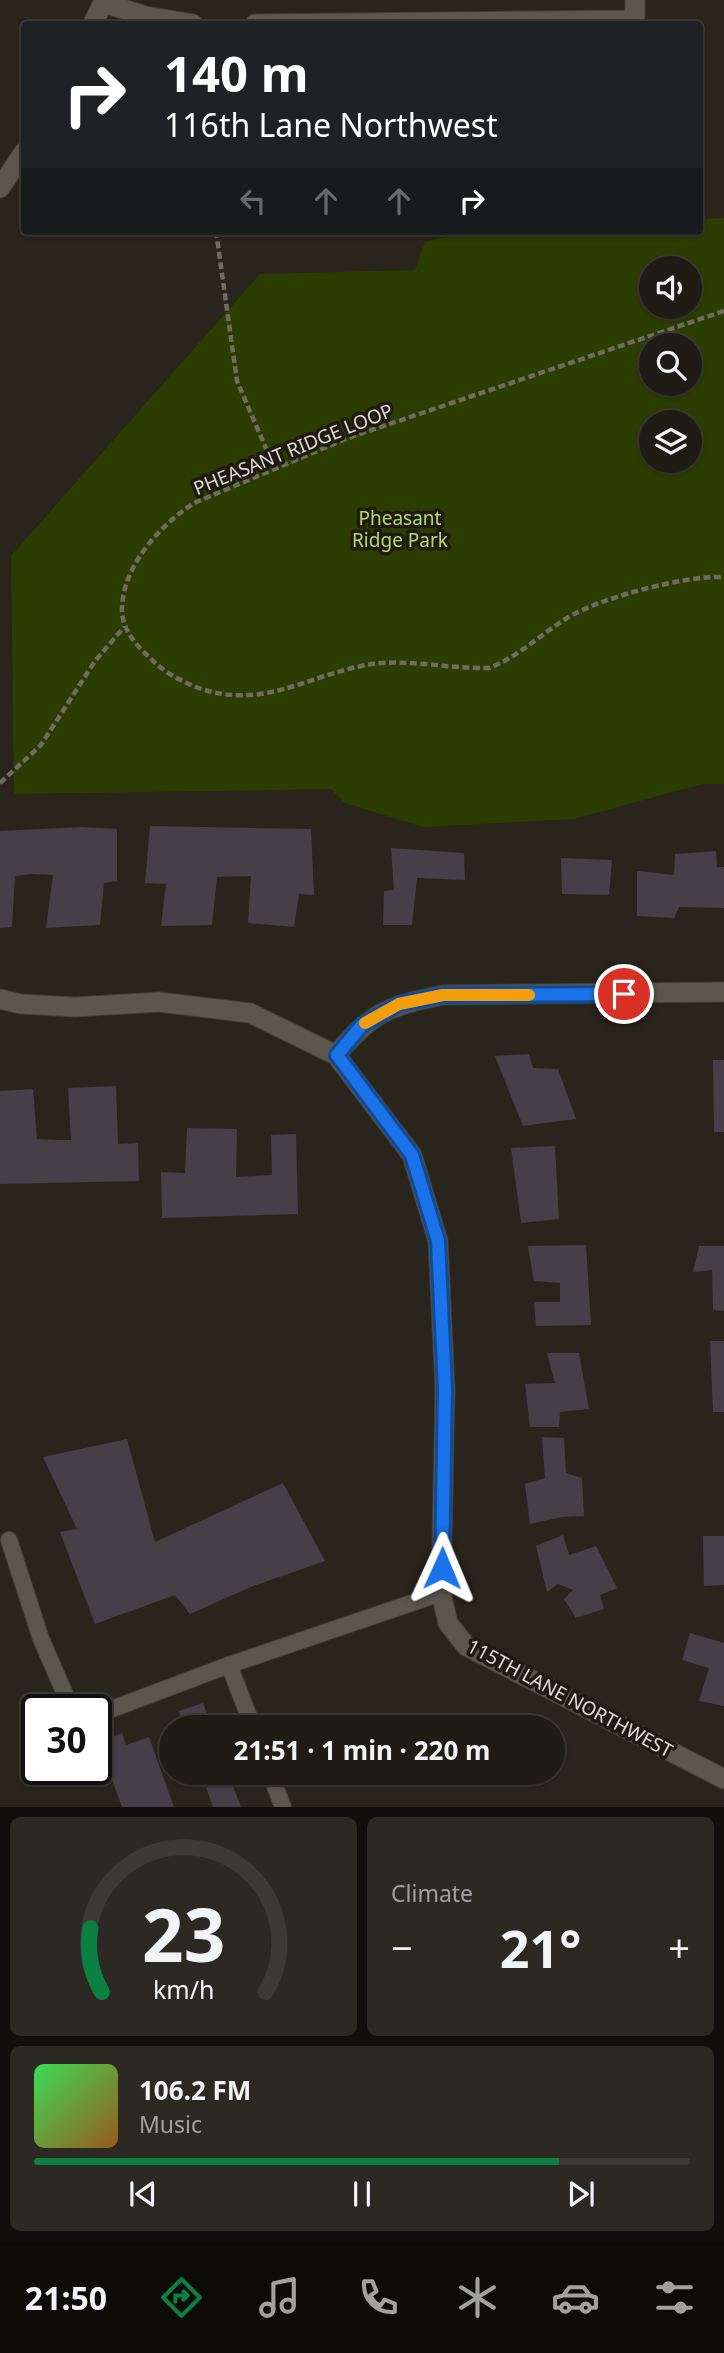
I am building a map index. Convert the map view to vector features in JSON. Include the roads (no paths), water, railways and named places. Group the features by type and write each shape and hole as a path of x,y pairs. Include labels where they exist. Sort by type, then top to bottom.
{"street":[{"path":"540,21 635,20 635,0"},
{"path":"94,21 103,2 146,16 175,21"},
{"path":"0,188 21,156"},
{"path":"0,999 21,1004 75,1007 159,1002 250,1013 337,1055 362,1025 399,1004 443,995 724,992"},
{"name":"115TH LANE NORTHWEST","path":"337,1055 412,1155 438,1241 445,1389 442,1593 448,1623 466,1646 724,1779"}],"lane":[{"path":"9,1540 41,1639 65,1694"},
{"path":"112,1709 229,1665 442,1593"},
{"path":"229,1665 248,1715"},
{"path":"275,1785 283,1807"}],"park label":[{"name":"Pheasant Ridge Park","path":"400,529"}]}
